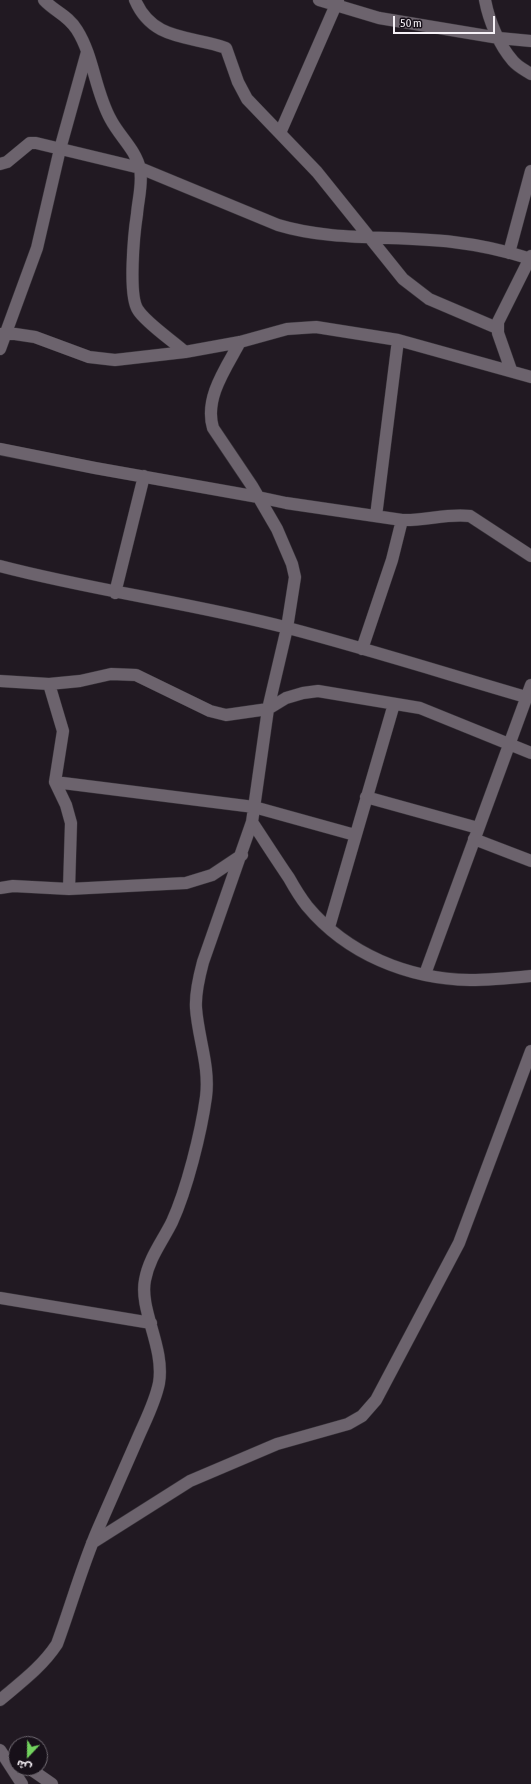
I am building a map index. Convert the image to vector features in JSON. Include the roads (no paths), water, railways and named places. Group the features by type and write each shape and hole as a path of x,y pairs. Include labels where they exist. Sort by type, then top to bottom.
{"street":[{"path":"44,0 70,19 82,39 106,111 134,152 140,168 141,180 134,231 133,268 134,298 136,308 145,318 186,352"},
{"path":"135,0 148,20 166,33 226,48 241,90 317,172 403,279 420,294 429,299 497,328"},
{"path":"319,0 337,2 380,18 499,38 531,41"},
{"path":"485,0 491,23 499,38 514,62 531,74"},
{"path":"280,133 337,2"},
{"path":"0,349 3,334 37,248 60,149 87,52"},
{"path":"0,164 7,162 30,143 140,168 278,225 295,230 369,238 454,242 530,257 500,314 497,328 511,370"},
{"path":"508,253 531,171"},
{"path":"3,334 35,337 89,357 115,360 186,352 240,342 287,329 302,327 343,330 398,340 511,370 531,377"},
{"path":"376,516 398,340"},
{"path":"0,1700 33,1672 50,1655 57,1644 92,1543 156,1396 159,1380 159,1356 144,1296 144,1282 149,1264 172,1222 188,1176 206,1098 206,1062 196,1007 197,983 203,962 242,855 252,822 268,709 287,628 295,578 294,570 277,529 258,497 218,438 210,420 213,395 240,342"},
{"path":"0,449 286,503 402,520 419,521 459,515 470,516 531,556"},
{"path":"115,592 144,476"},
{"path":"362,649 392,560 402,520"},
{"path":"0,566 115,592 213,610 287,628 526,697"},
{"path":"0,681 49,684 80,681 111,674 136,675 210,711 226,715 268,709 286,698 303,692 318,691 433,712 531,753"},
{"path":"49,684 63,731 55,782 66,805 71,822 69,889"},
{"path":"424,974 531,685"},
{"path":"329,928 394,704"},
{"path":"55,782 254,807 355,835"},
{"path":"366,797 476,834 531,861"},
{"path":"252,822 306,905 329,928 374,959 407,971 470,980 531,976"},
{"path":"0,888 13,886 69,889 186,883 212,875 242,855"},
{"path":"92,1543 190,1481 277,1444 348,1424 362,1416 376,1400 382,1390 459,1243 531,1051"},
{"path":"0,1298 151,1323"},
{"path":"0,1750 22,1784"},
{"path":"40,1776 52,1784"}]}
